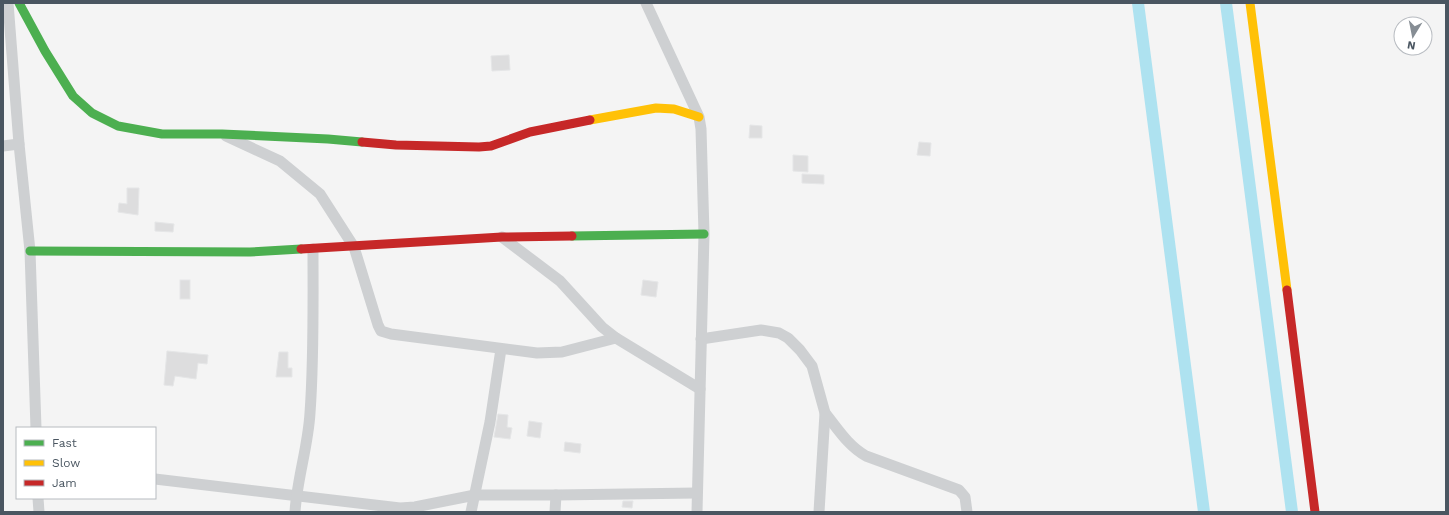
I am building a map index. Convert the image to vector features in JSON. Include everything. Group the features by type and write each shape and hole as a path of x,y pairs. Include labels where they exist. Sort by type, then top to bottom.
{"street":[{"path":"8,3 19,144 30,252 36,427"},
{"path":"18,3 45,51 74,96 92,113 118,126 155,133 222,134 328,139 396,145 479,147 491,146 530,132 562,124 656,108 674,109 699,117"},
{"path":"646,3 699,117 701,129 704,234 696,493 697,512"},
{"path":"1250,3 1315,512"},
{"path":"222,134 280,161 320,194 354,247 381,331 391,334 537,353 562,352 616,338"},
{"path":"3,146 19,144"},
{"path":"30,252 250,252 502,237 704,234"},
{"path":"502,237 560,282 602,326 616,338 700,389"},
{"path":"295,512 296,496 305,454 310,413 314,249"},
{"path":"701,339 761,330 779,333 788,338 800,350 812,366 825,413 819,512"},
{"path":"471,512 490,422 501,349"},
{"path":"825,413 849,444 857,451 866,456 941,482 959,490 965,497 967,512"},
{"path":"156,479 400,508 415,507 475,495 696,493"},
{"path":"555,512 556,495"},
{"path":"38,499 39,512"}],"building":[{"path":"509,55 510,70 492,71 491,56"},
{"path":"750,125 762,126 762,138 749,138"},
{"path":"919,142 931,143 930,156 917,155"},
{"path":"793,155 808,156 808,172 793,171"},
{"path":"802,174 824,175 824,184 802,183"},
{"path":"127,188 139,188 138,215 118,212 119,203 127,204"},
{"path":"155,222 174,224 173,232 155,231"},
{"path":"180,280 190,280 190,299 180,299"},
{"path":"643,280 658,282 656,297 641,295"},
{"path":"167,351 208,355 207,364 198,363 196,379 175,376 173,386 164,385"},
{"path":"279,352 288,352 288,368 292,368 292,377 276,377"},
{"path":"498,414 508,415 507,427 512,428 510,439 494,437"},
{"path":"529,421 542,423 540,438 527,436"},
{"path":"565,442 581,444 580,453 564,451"},
{"path":"623,501 633,501 632,508 622,507"}],"waterway":[{"path":"1138,3 1204,512"},
{"path":"1226,3 1292,512"}],"traffic: fast":[{"path":"19,3 45,51 73,96 92,113 118,126 162,134 222,134 362,142"},
{"path":"572,236 704,234"},
{"path":"30,251 250,252 301,249"}],"traffic: slow":[{"path":"1250,3 1287,290"},
{"path":"590,120 656,108 674,109 699,117"}],"traffic: jam":[{"path":"362,142 396,145 491,146 530,132 590,120"},
{"path":"301,249 502,237 572,236"},
{"path":"1287,290 1315,512"}]}
